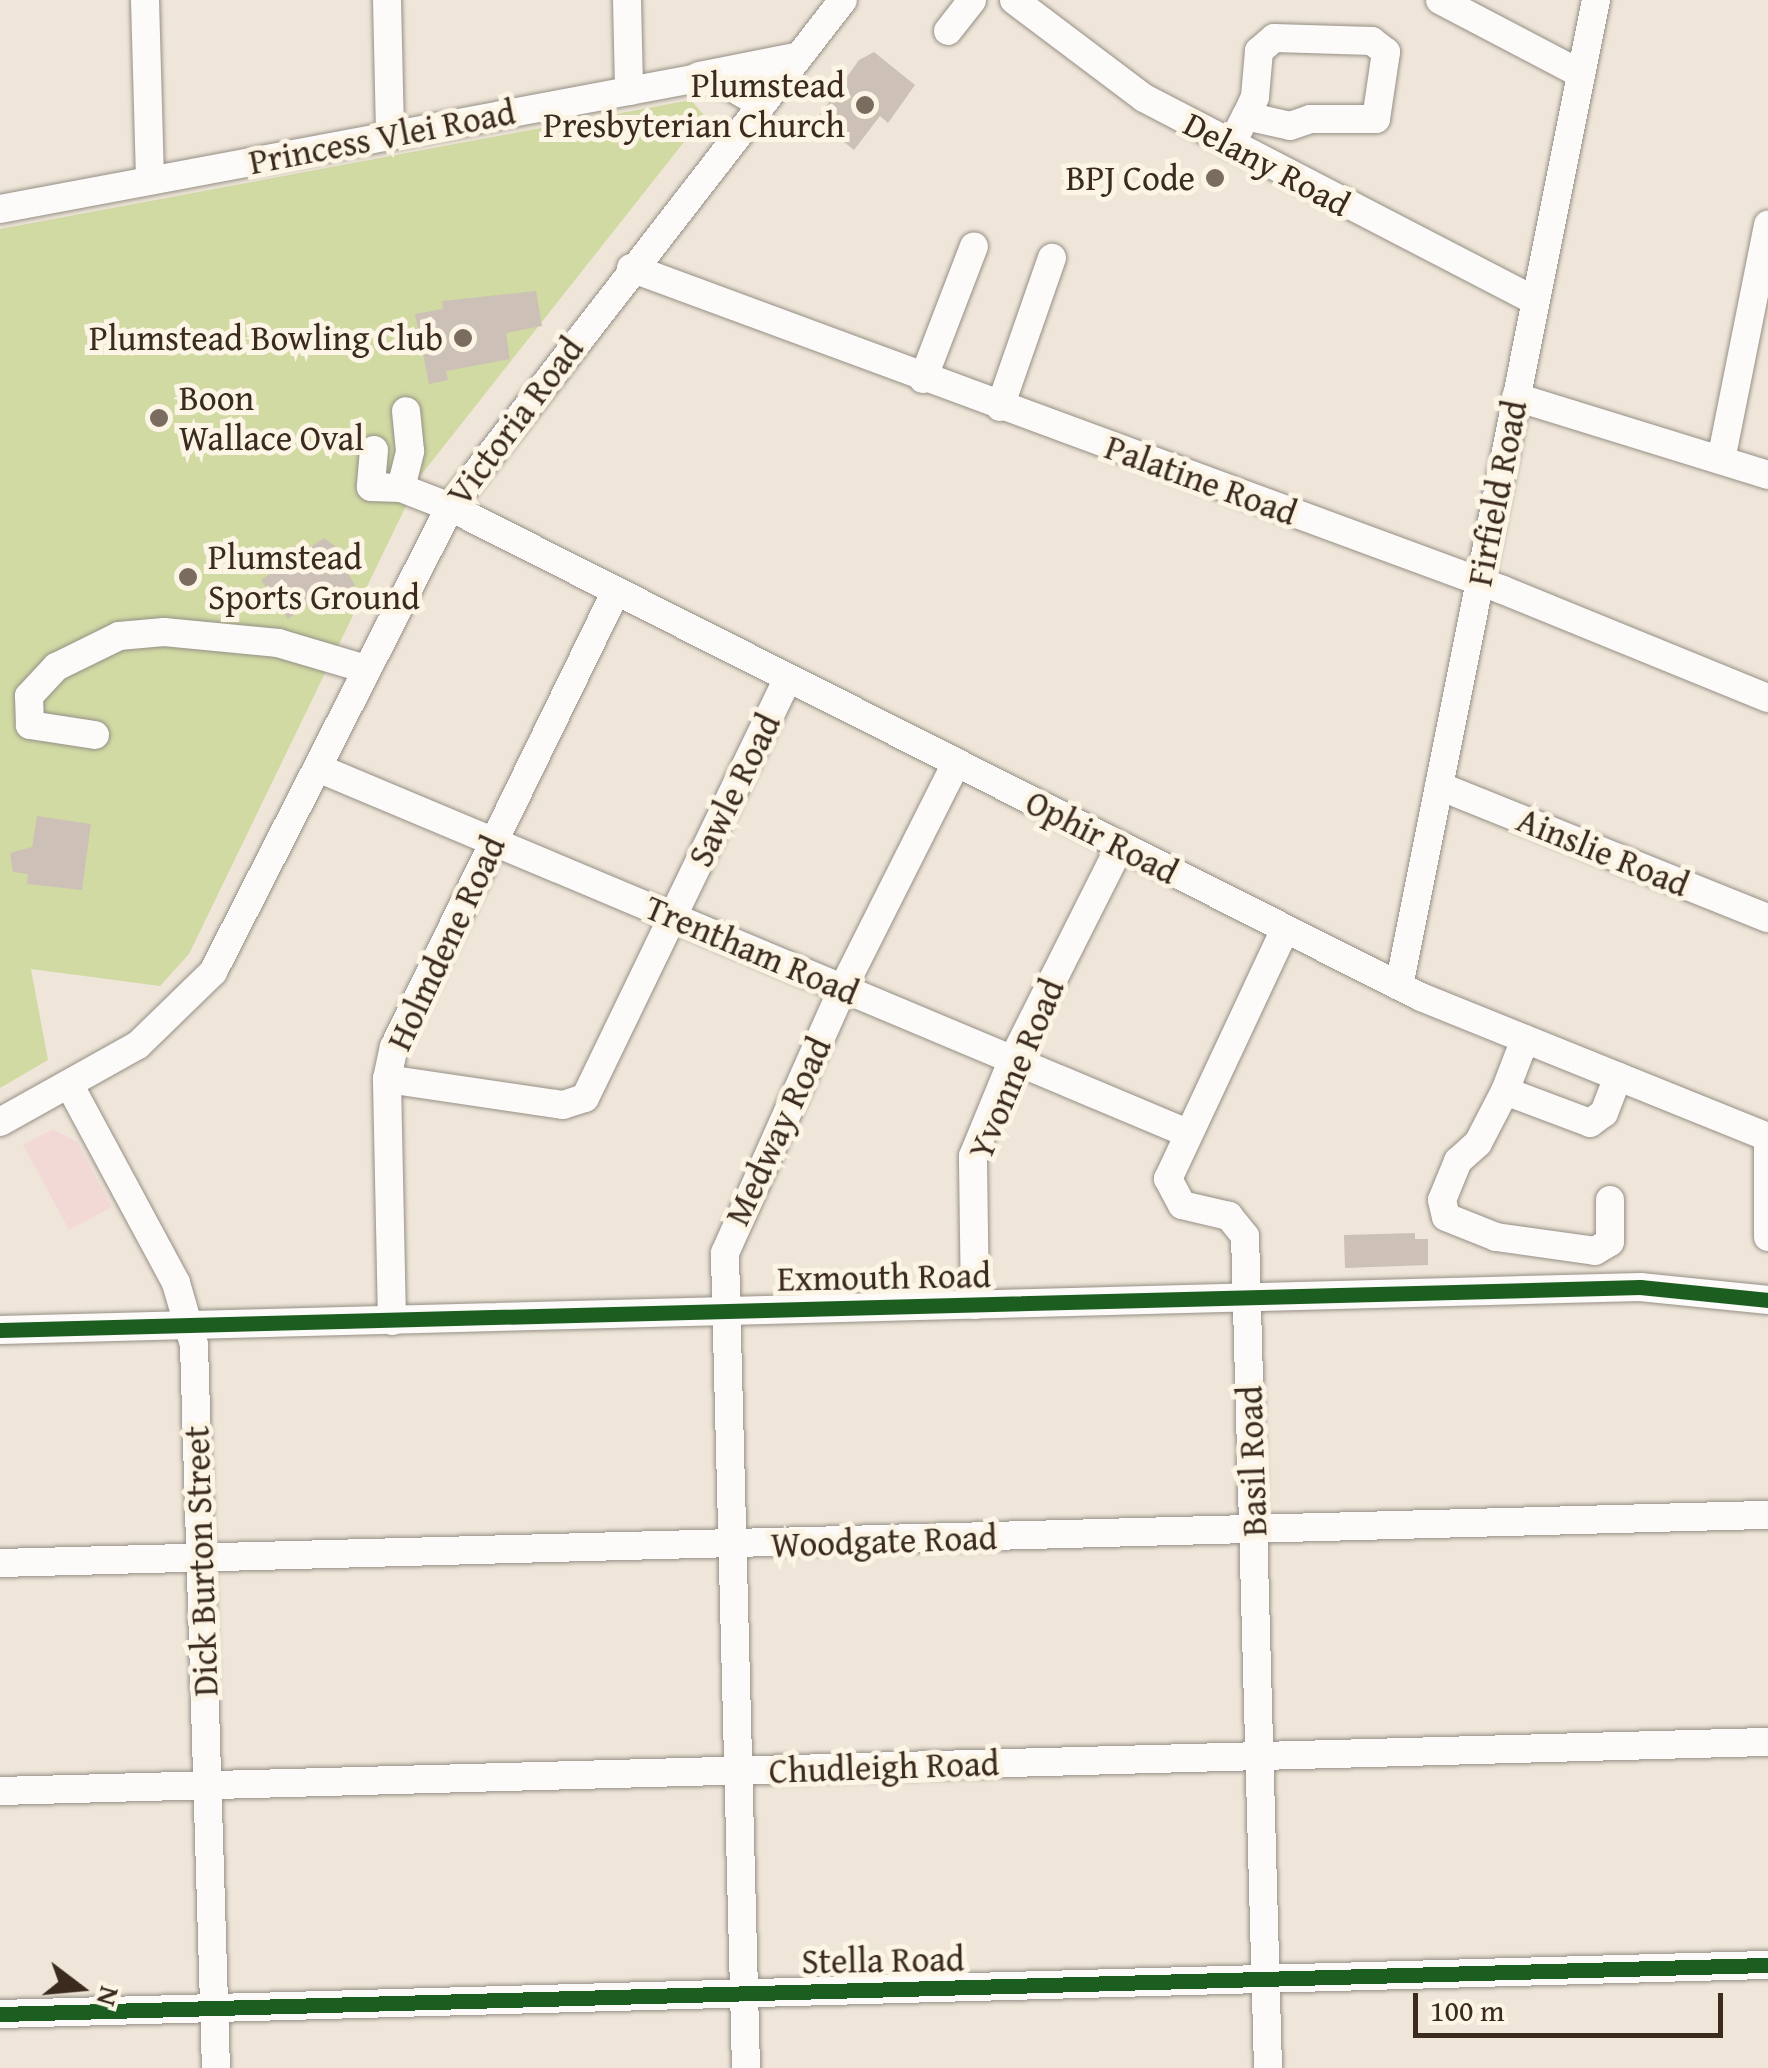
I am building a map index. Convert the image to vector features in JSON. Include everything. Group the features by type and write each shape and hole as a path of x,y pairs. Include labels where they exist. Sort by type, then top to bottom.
{"street":[{"path":"145,0 150,180"},
{"path":"387,0 390,136"},
{"path":"626,0 629,91"},
{"name":"Victoria Road","path":"0,1122 158,1030 213,972 450,507 631,268 843,0"},
{"path":"948,31 972,0"},
{"name":"Delany Road","path":"1014,0 1114,79 1231,145 1536,301"},
{"path":"1440,0 1581,74"},
{"name":"Firfield Road","path":"1399,986 1596,0"},
{"path":"1231,145 1255,97 1259,51 1274,38 1372,41 1386,52 1382,109 1371,122 1310,118 1290,126 1246,116"},
{"path":"693,78 795,57"},
{"name":"Princess Vlei Road","path":"0,208 693,78 726,84 759,103"},
{"path":"1720,460 1764,268 1768,225"},
{"path":"923,379 974,246"},
{"path":"1000,407 1052,258"},
{"name":"Palatine Road","path":"631,268 923,379 1480,581 1768,698"},
{"path":"1516,397 1768,475"},
{"path":"401,488 410,451 406,411"},
{"name":"Ophir Road","path":"374,450 368,484 401,488 450,507 1399,986 1768,1137"},
{"name":"Holmdene Road","path":"392,1321 388,1079 400,1032 616,591"},
{"path":"96,735 30,725 29,696 56,667 119,636 164,632 278,643 366,669"},
{"name":"Sawle Road","path":"388,1079 562,1105 581,1102 788,678"},
{"name":"Medway Road","path":"746,2068 726,1311 731,1230 844,988 956,763"},
{"name":"Trentham Road","path":"318,768 1187,1133"},
{"name":"Ainslie Road","path":"1438,786 1768,918"},
{"name":"Yvonne Road","path":"976,1305 973,1156 1013,1059 1120,846"},
{"name":"Basil Road","path":"1268,2068 1247,1296 1239,1224 1182,1204 1168,1187 1187,1133 1285,930"},
{"path":"1525,1039 1505,1091 1478,1143 1458,1161 1442,1200 1446,1217 1496,1237 1595,1252 1610,1242 1610,1200"},
{"path":"1505,1091 1590,1122 1604,1113 1618,1078"},
{"name":"Dick Burton Street","path":"68,1084 176,1284 190,1325 216,2068"},
{"path":"1768,1148 1768,1237"},
{"name":"Exmouth Road","path":"0,1330 1640,1287 1768,1300"},
{"name":"Woodgate Road","path":"0,1563 1768,1515"},
{"name":"Chudleigh Road","path":"0,1791 1768,1742"},
{"name":"Stella Road","path":"0,2014 1768,1965"}],"shaded area":[{"path":"53,1129 77,1142 112,1207 69,1230 23,1145"}],"green space":[{"name":"Plumstead Sports Ground","path":"691,100 709,121 699,123 421,475 189,954 160,986 31,969 48,1060 0,1088 0,229"}],"building":[{"name":"Plumstead Presbyterian Church","path":"874,52 915,85 888,123 880,116 854,150 816,120 859,60"},
{"name":"Plumstead Bowling Club","path":"536,291 542,326 506,333 510,359 446,371 448,380 429,384 415,314 443,309 442,301"},
{"path":"324,538 362,566 349,575 355,585 315,612 310,604 288,619 261,580"},
{"path":"37,816 91,824 82,890 27,884 28,874 13,872 10,853 32,847"},
{"path":"1415,1233 1415,1239 1428,1239 1428,1265 1345,1268 1344,1235"}],"cycle path":[{"path":"0,1330 1640,1287 1768,1300"},
{"path":"0,2014 1768,1965"}],"place":[{"name":"Plumstead Presbyterian Church","path":"865,105"},
{"name":"BPJ Code","path":"1215,178"},
{"name":"Plumstead Bowling Club","path":"463,338"},
{"name":"Boon Wallace Oval","path":"159,418"},
{"name":"Plumstead Sports Ground","path":"188,577"}]}
